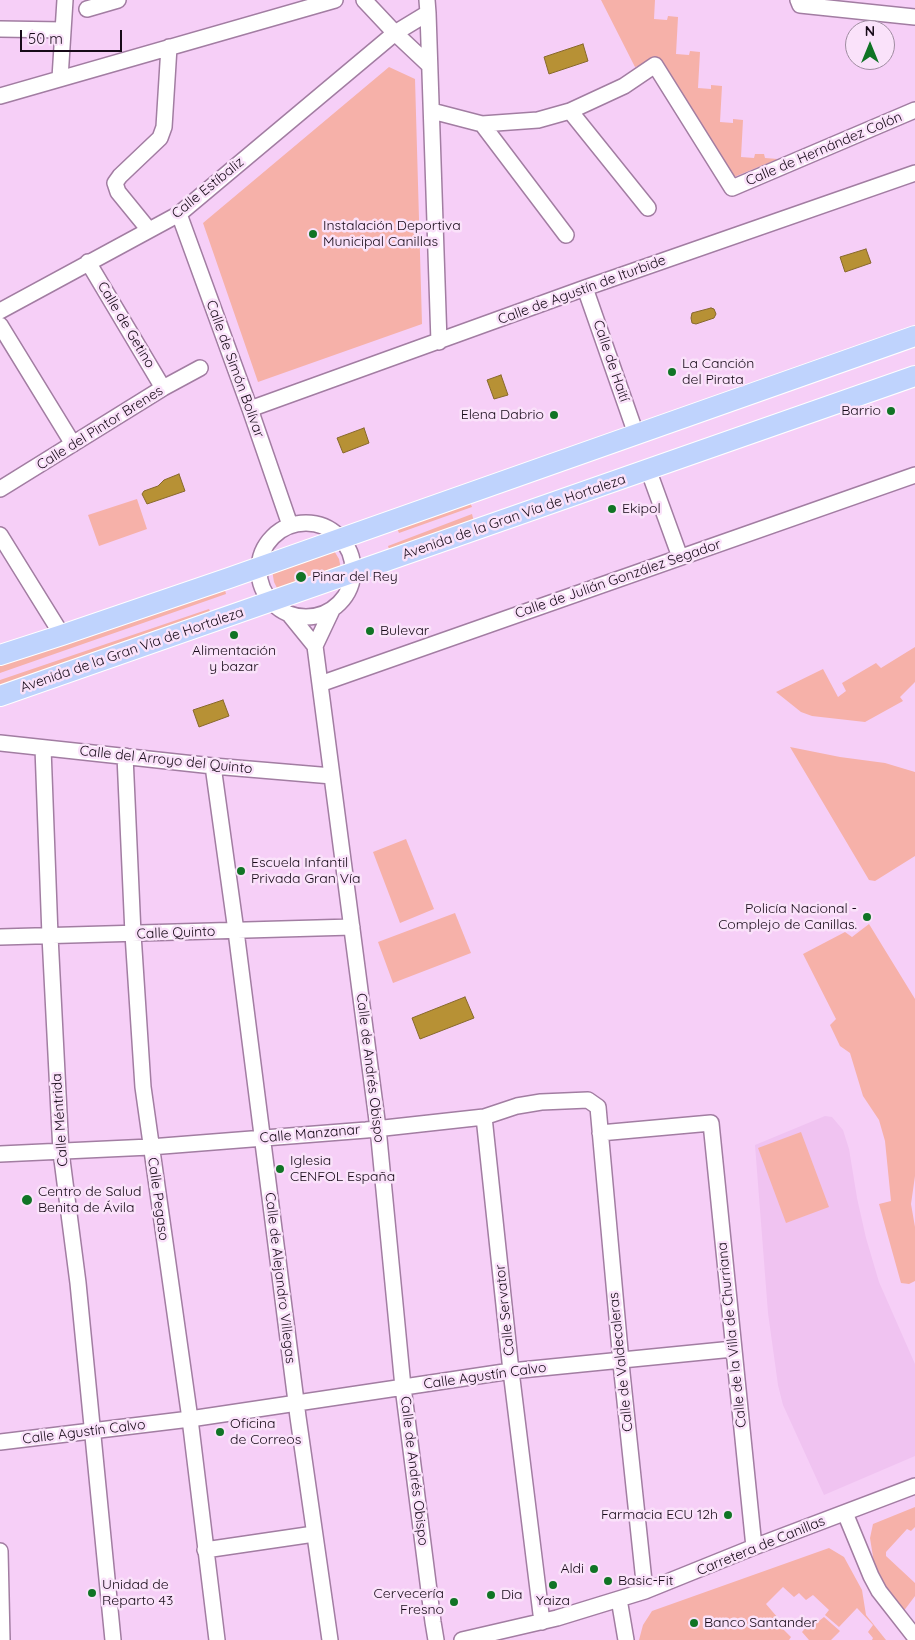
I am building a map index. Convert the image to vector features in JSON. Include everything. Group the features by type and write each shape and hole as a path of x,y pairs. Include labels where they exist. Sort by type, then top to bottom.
{"main road":[{"path":"0,655 341,538 915,336"},
{"name":"Avenida de la Gran Vía de Hortaleza","path":"0,696 915,376"}],"street":[{"path":"60,78 64,0"},
{"path":"87,9 118,0"},
{"path":"0,96 335,0"},
{"path":"364,0 429,65"},
{"path":"798,0 800,5 915,17"},
{"path":"427,6 440,342"},
{"name":"Calle Estíbaliz","path":"0,311 179,214 427,6"},
{"path":"0,29 63,30"},
{"path":"149,230 118,192 115,183 160,138 164,127 169,48"},
{"name":"Calle de Hernández Colón","path":"570,111 624,86 655,65 732,188 915,110"},
{"path":"432,111 482,124 538,120 570,111 648,208"},
{"path":"482,124 566,235"},
{"name":"Calle de Agustín de Iturbide","path":"250,409 440,342 585,288 915,173"},
{"name":"Calle de Simón Bolívar","path":"179,214 290,525"},
{"name":"Calle de Getino","path":"88,262 163,388"},
{"name":"Calle de Haití","path":"585,288 636,434"},
{"path":"0,325 73,444"},
{"name":"Calle del Pintor Brenes","path":"0,489 163,388 200,368"},
{"path":"648,469 680,557"},
{"name":"Calle de Julián González Segador","path":"320,684 915,475"},
{"path":"304,522 317,523 328,527 341,538 347,546 352,560 353,573 345,594 339,603 332,610 320,616 307,618 279,610 265,592 259,566 261,554 270,538 290,525 304,522"},
{"path":"0,535 62,635"},
{"path":"289,614 315,646 332,610"},
{"name":"Calle de Andrés Obispo","path":"315,646 378,1128 403,1387 436,1640"},
{"name":"Calle del Arroyo del Quinto","path":"0,743 212,766 332,776"},
{"name":"Calle Méntrida","path":"44,748 50,936 61,1152 78,1283 113,1640"},
{"name":"Calle Pegaso","path":"125,756 133,934 143,1087 190,1419 217,1640"},
{"name":"Calle de Alejandro Villegas","path":"212,766 236,931 296,1402 330,1640"},
{"name":"Calle Quinto","path":"0,937 352,927"},
{"name":"Calle Manzanar","path":"0,1154 150,1147 262,1139 484,1117 517,1106 541,1102 588,1100 598,1107 600,1133"},
{"name":"Calle Servator","path":"484,1117 511,1371 542,1622"},
{"name":"Calle de la Villa de Churriana","path":"600,1133 711,1123 754,1547"},
{"name":"Calle de Valdecaleras","path":"600,1133 645,1591"},
{"name":"Calle Agustín Calvo","path":"0,1442 190,1419 511,1371 733,1349"},
{"name":"Carretera de Canillas","path":"462,1640 516,1634 542,1622 645,1591 754,1547 915,1486"},
{"path":"845,1513 879,1591 915,1637"},
{"path":"205,1550 314,1534"},
{"path":"0,1551 2,1640"},
{"path":"619,1599 626,1640"}],"shaded area":[{"path":"601,0 655,0 654,19 667,20 668,16 678,17 676,54 689,55 690,51 700,52 698,88 711,89 711,85 722,86 720,122 733,123 733,119 743,120 741,157 754,158 755,154 764,154 765,158 778,159 734,177 657,61 635,67"},
{"path":"583,44 588,61 549,74 544,57"},
{"name":"Instalación Deportiva Municipal Canillas","path":"389,67 415,79 422,324 258,382 203,223"},
{"path":"866,249 871,263 845,272 840,257"},
{"path":"711,308 714,309 716,314 714,318 696,324 692,323 692,313"},
{"path":"501,375 508,395 494,399 487,380"},
{"path":"364,428 369,443 343,453 337,438"},
{"path":"179,474 185,491 147,504 142,494 144,491 158,486 164,480"},
{"path":"137,499 147,529 99,546 88,515"},
{"path":"469,500 472,507 399,533 396,526"},
{"path":"472,514 474,522 390,552 388,546"},
{"path":"333,549 339,559 341,569 278,590 274,582 272,570"},
{"path":"224,586 226,594 0,673 0,664"},
{"path":"209,609 211,614 0,688 0,680"},
{"path":"915,647 915,682 900,697 903,701 865,722 812,716 801,712 776,692 823,669 838,697 846,691 842,683 876,663 881,668"},
{"path":"223,700 229,716 199,727 193,710"},
{"path":"790,747 840,757 885,763 915,772 915,856 875,881 869,880"},
{"path":"406,839 434,909 400,923 373,852"},
{"path":"455,913 471,953 393,983 378,942"},
{"path":"869,924 915,999 915,1176 911,1204 915,1227 915,1281 909,1284 901,1283 879,1204 891,1201 885,1141 879,1120 863,1096 850,1053 840,1046 830,1025 836,1019 803,954 845,932 852,937"},
{"path":"465,997 474,1018 420,1039 412,1018"},
{"path":"825,1116 832,1117 843,1130 849,1149 866,1238 879,1282 915,1364 915,1456 824,1495 783,1405 778,1385 768,1313 755,1145"},
{"path":"801,1132 829,1207 786,1223 758,1148"},
{"path":"915,1507 915,1527 911,1531 907,1529 886,1552 886,1556 915,1583 915,1596 903,1612 885,1588 880,1577 874,1563 870,1538 873,1524"},
{"path":"829,1548 844,1557 862,1590 866,1615 886,1640 872,1640 873,1638 868,1632 873,1625 857,1608 839,1627 825,1615 829,1610 813,1595 806,1600 799,1593 794,1597 783,1587 766,1604 778,1618 776,1622 791,1637 789,1640 639,1640 643,1625 652,1611"},
{"path":"824,1617 840,1631 831,1640 809,1640 802,1632 810,1623 814,1625"}],"place":[{"name":"Instalación Deportiva Municipal Canillas","path":"313,234"},
{"name":"La Canción del Pirata","path":"672,372"},
{"name":"Barrio","path":"891,411"},
{"name":"Elena Dabrio","path":"554,415"},
{"name":"Ekipol","path":"612,509"},
{"name":"Pinar del Rey","path":"301,577"},
{"name":"Bulevar","path":"370,631"},
{"name":"Alimentación y bazar","path":"234,635"},
{"name":"Escuela Infantil Privada Gran Vía","path":"241,871"},
{"name":"Policía Nacional - Complejo de Canillas.","path":"867,917"},
{"name":"Iglesia CENFOL España","path":"280,1169"},
{"name":"Centro de Salud Benita de Ávila","path":"27,1200"},
{"name":"Oficina de Correos","path":"220,1432"},
{"name":"Farmacia ECU 12h","path":"728,1515"},
{"name":"Aldi","path":"594,1569"},
{"name":"Basic-Fit","path":"608,1581"},
{"name":"Yaiza","path":"553,1585"},
{"name":"Unidad de Reparto 43","path":"92,1593"},
{"name":"Dia","path":"491,1595"},
{"name":"Cervecería Fresno","path":"454,1602"},
{"name":"Banco Santander","path":"694,1623"}]}
